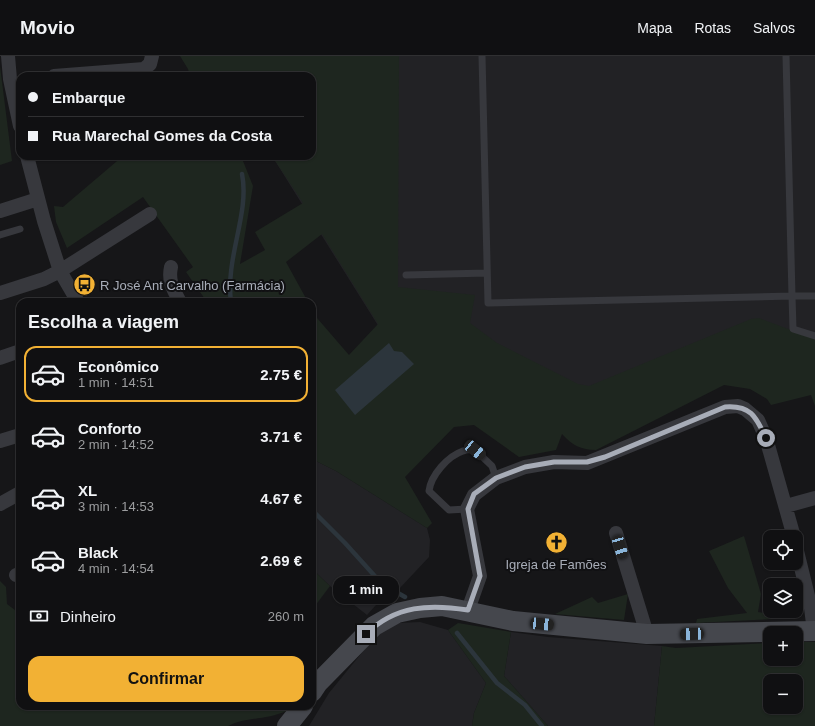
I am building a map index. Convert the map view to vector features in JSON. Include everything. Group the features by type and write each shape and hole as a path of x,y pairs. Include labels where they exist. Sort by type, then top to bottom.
{"main road":[{"path":"316,682 374,626 397,613 420,608 442,606 468,610 513,621 646,634 814,631"},
{"path":"287,726 301,710"},
{"path":"301,726 303,710"}],"street":[{"path":"8,56 15,79"},
{"path":"105,72 144,69 150,64 152,56"},
{"path":"28,160 60,272 76,298"},
{"path":"0,211 38,199"},
{"path":"0,293 44,279 60,272 150,214"},
{"path":"171,267 170,284 178,298"},
{"path":"0,358 16,352"},
{"path":"468,610 480,576 468,509 474,494 496,478 525,467 554,462 587,462 605,457 725,407 738,406 745,409 758,420 766,438 792,530"},
{"path":"0,441 16,436"},
{"path":"0,504 16,494"},
{"path":"786,506 815,498"},
{"path":"616,533 646,634"},
{"path":"802,570 811,608 814,631"}],"lane":[{"path":"482,56 488,303 815,296"},
{"path":"786,56 793,329 815,336"},
{"path":"0,235 20,228"},
{"path":"406,275 487,273"},
{"path":"468,509 449,510 433,496 429,490 430,484 443,464 454,454 464,450 475,450 492,466 496,478"}],"shaded area":[{"path":"180,56 399,56 398,287 475,295 470,323 497,343 578,384 589,386 751,319 759,318 815,339 815,406 811,395 771,405 767,399 750,389 724,385 596,450 577,446 562,434 556,450 519,457 474,425 454,427 405,477 432,523 427,528 336,471 316,461 316,316 349,355 378,324 322,234 286,262 306,298 204,298 186,272 193,267 143,197 67,248 56,222 54,206 63,207 118,160 243,160 253,186 240,264 265,250 255,232 303,203 275,160 316,160 316,72 189,72"},
{"path":"204,56 815,56 815,378 750,353 562,434 394,351 275,160 316,160 316,72 290,72"},
{"path":"0,66 12,161 0,165"},
{"path":"389,343 394,351 402,352 414,364 355,415 335,390"},
{"path":"316,461 336,471 427,528 430,540 429,557 399,589 384,596 367,615 330,586 316,573"},
{"path":"744,536 761,594 758,612 763,613 763,618 777,618 696,623 697,619 747,613 728,588 709,551"},
{"path":"316,573 330,586 316,605"},
{"path":"0,581 6,587 7,604 16,611 16,710 286,711 271,716 242,721 228,726 0,726"},
{"path":"628,594 624,620 555,614 592,597 598,603"},
{"path":"420,622 448,630 486,683 474,713 472,726 309,726 329,693 378,633 398,623"},
{"path":"458,623 511,632 504,676 548,726 472,726 474,713 486,683 448,630"},
{"path":"511,632 548,637 662,646 654,726 548,726 504,676"},
{"path":"803,642 815,642 815,726 654,726 662,646 676,648 763,643 763,666 803,666"}],"waterway":[{"path":"231,298 231,269 243,204 244,189 242,174"},
{"path":"316,514 345,543 382,584 405,597"},
{"path":"457,633 497,683 525,705 542,726"}],"place":[{"name":"R José Ant Carvalho (Farmácia)","path":"84,285"},
{"name":"Igreja de Famões","path":"556,542"}],"route":[{"path":"366,634 374,626 397,613 420,608 442,606 468,610 480,576 468,509 474,494 496,478 525,467 554,462 587,462 605,457 725,407 738,406 745,409 758,420 766,438"}]}
